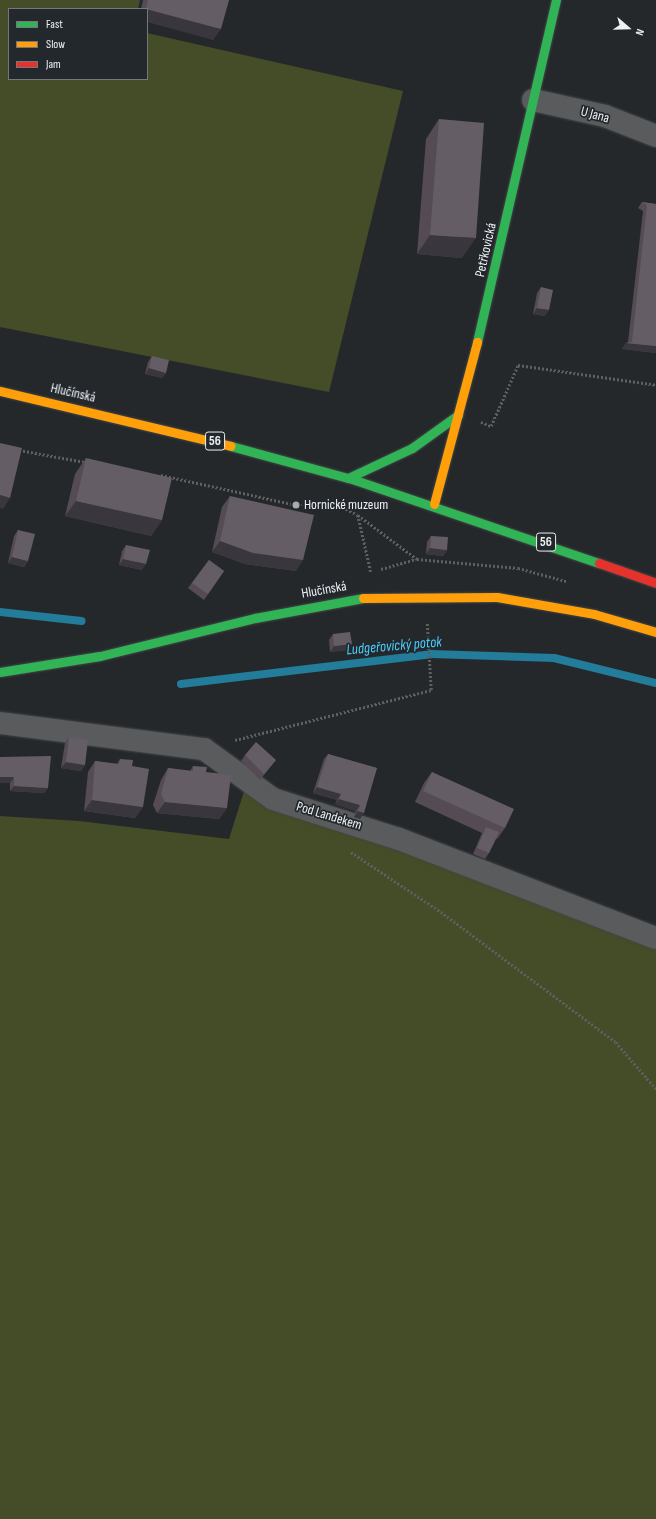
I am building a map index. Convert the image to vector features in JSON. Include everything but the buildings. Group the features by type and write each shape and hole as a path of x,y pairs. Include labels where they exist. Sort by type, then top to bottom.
{"street":[{"name":"Petřkovická","path":"434,504 458,416 556,0"},
{"name":"U Jana","path":"533,100 605,116 656,136"},
{"name":"Hlučínská","path":"0,391 218,442 348,478"},
{"path":"348,478 412,448 458,416"},
{"name":"56","path":"348,478 434,504 656,583"},
{"name":"Hlučínská","path":"0,672 100,656 286,611 372,596 497,597 594,614 656,632"},
{"name":"Pod Landekem","path":"0,723 204,749 273,799 399,839 656,938"}],"path":[{"path":"458,416 491,426 518,365 656,385"},
{"path":"14,448 88,463"},
{"path":"155,474 296,505 339,505 358,516 417,559"},
{"path":"358,516 371,572 372,596"},
{"path":"371,572 417,559 518,568 570,582"},
{"path":"204,749 282,726 431,690 432,681 426,617"},
{"path":"346,848 444,914 616,1042 656,1089"}],"green space":[{"path":"0,0 140,0 138,8 8,8 8,80 148,80 148,33 403,91 329,392 0,327"},
{"path":"245,788 656,948 656,1519 0,1519 0,816 79,821 229,839"}],"waterway":[{"name":"Ludgeřovický potok","path":"0,612 82,621"},
{"name":"Ludgeřovický potok","path":"181,684 431,654 554,658 656,683"}],"traffic: fast":[{"path":"477,342 556,0"},
{"path":"348,478 412,448 458,415"},
{"path":"231,446 355,480 599,563"},
{"path":"0,672 100,656 255,618 363,598"}],"traffic: slow":[{"path":"434,504 477,342"},
{"path":"0,391 231,446"},
{"path":"363,598 497,597 594,614 656,632"}],"traffic: jam":[{"path":"599,563 656,583"}],"place":[{"name":"Hornické muzeum","path":"296,505"}]}
